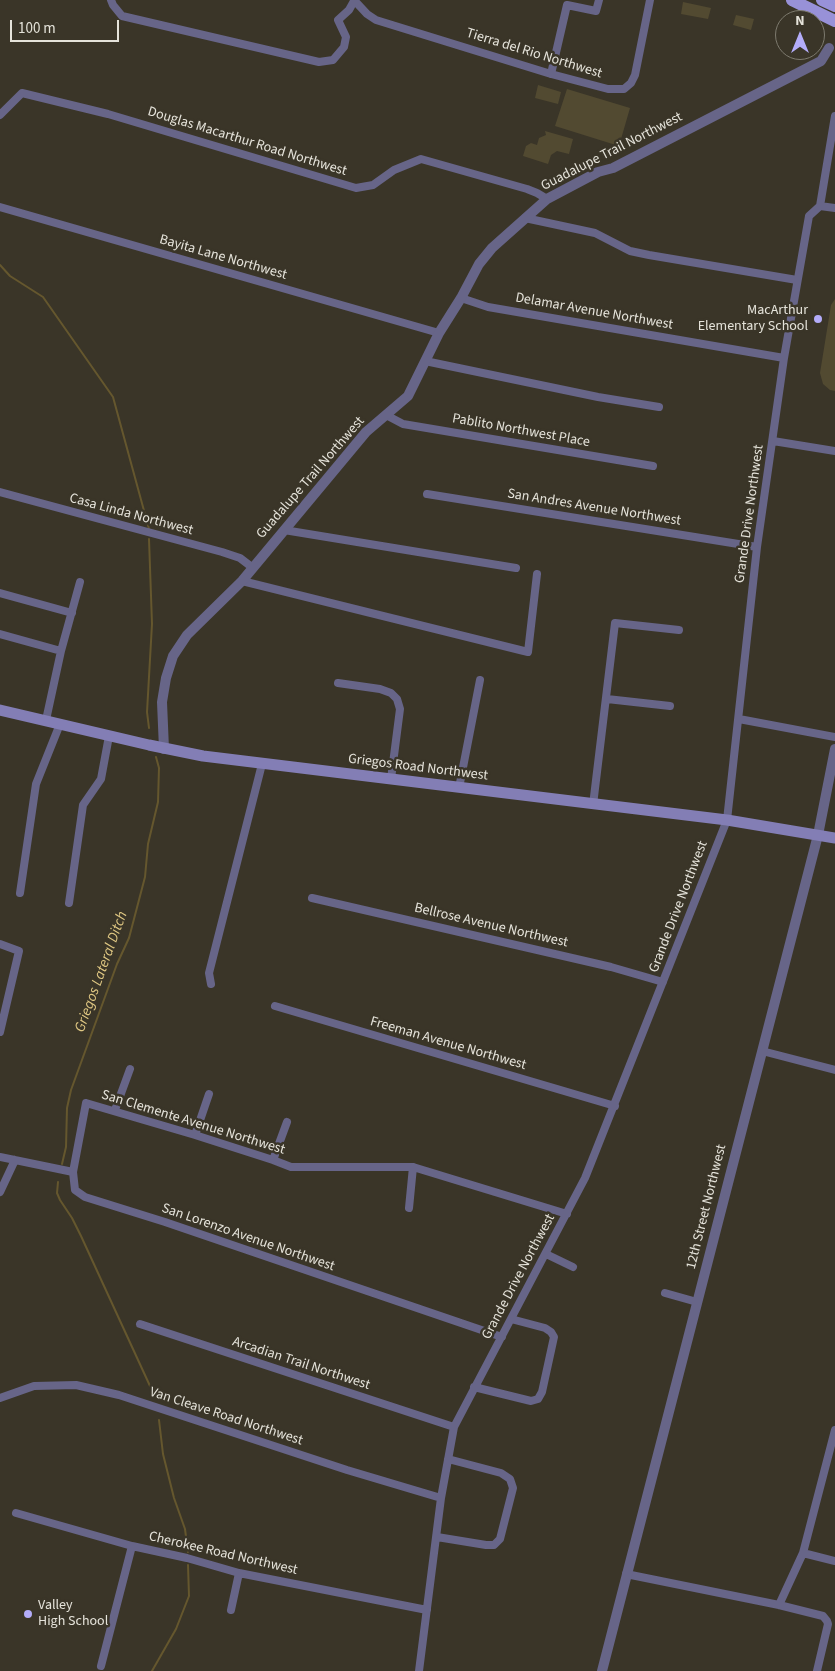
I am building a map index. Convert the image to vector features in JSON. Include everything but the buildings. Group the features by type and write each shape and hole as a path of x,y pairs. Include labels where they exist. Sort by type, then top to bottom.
{"main road":[{"path":"792,0 835,21"},
{"path":"822,0 835,6"},
{"name":"Griegos Road Northwest","path":"0,710 164,749 262,764 727,820 835,838"}],"street":[{"path":"111,0 122,16 318,62 333,60 344,46 346,37 338,20 349,10 354,0"},
{"name":"Tierra del Rio Northwest","path":"354,0 376,20 551,74 608,89 624,88 631,83 635,75 650,0"},
{"path":"551,74 567,5 596,11 599,0"},
{"name":"Guadalupe Trail Northwest","path":"164,749 162,702 166,678 173,656 187,635 242,581 366,432 408,396 439,333 479,264 492,248 547,199 598,172 613,168 821,61 829,48"},
{"name":"Douglas Macarthur Road Northwest","path":"0,115 22,93 108,114 356,188 373,185 394,170 421,159 532,191 547,199"},
{"name":"Grande Drive Northwest","path":"419,1671 441,1498 454,1427 585,1178 727,820 757,547 784,358 809,216 820,206 835,116"},
{"path":"826,174 835,175"},
{"path":"820,206 835,208"},
{"name":"Bayita Lane Northwest","path":"0,207 439,333"},
{"path":"526,218 595,232 630,251 649,256 797,280"},
{"name":"Delamar Avenue Northwest","path":"461,298 488,307 784,358"},
{"path":"425,361 589,395 659,407"},
{"name":"Pablito Northwest Place","path":"386,415 403,424 653,466"},
{"path":"773,441 835,451"},
{"name":"Casa Linda Northwest","path":"0,492 231,555 240,558 253,568"},
{"name":"San Andres Avenue Northwest","path":"427,494 757,547"},
{"path":"284,530 516,568"},
{"path":"242,581 528,652 537,574"},
{"path":"46,720 61,652 80,582"},
{"path":"0,593 72,614"},
{"path":"593,805 615,623 679,630"},
{"path":"0,634 61,652"},
{"path":"459,788 480,680"},
{"path":"338,684 380,689 391,693 397,699 400,709 391,779"},
{"path":"607,699 670,706"},
{"path":"739,719 835,737"},
{"path":"20,893 36,784 60,724"},
{"path":"70,903 83,804 100,779 109,736"},
{"name":"12th Street Northwest","path":"602,1671 818,835 835,749"},
{"path":"211,984 209,973 262,764"},
{"name":"Bellrose Avenue Northwest","path":"312,898 611,967 663,982"},
{"path":"0,944 19,951 0,1032"},
{"name":"Freeman Avenue Northwest","path":"275,1006 615,1106"},
{"path":"762,1051 835,1070"},
{"path":"115,1110 130,1070"},
{"path":"195,1135 209,1094"},
{"name":"San Clemente Avenue Northwest","path":"73,1172 86,1103 115,1110 291,1167 414,1167 567,1214"},
{"path":"274,1160 287,1122"},
{"path":"0,1157 73,1172"},
{"path":"0,1192 14,1160"},
{"path":"409,1208 414,1167"},
{"name":"San Lorenzo Avenue Northwest","path":"73,1172 75,1190 85,1197 165,1222 502,1337"},
{"path":"546,1254 573,1267"},
{"path":"665,1293 697,1302"},
{"path":"474,1387 531,1401 538,1399 542,1392 554,1337 545,1328 511,1319"},
{"name":"Arcadian Trail Northwest","path":"140,1324 454,1427"},
{"name":"Van Cleave Road Northwest","path":"0,1398 34,1386 76,1385 154,1405 277,1447 441,1498"},
{"path":"779,1605 803,1553 832,1454 835,1430"},
{"path":"437,1537 486,1546 494,1545 500,1539 513,1488 510,1479 501,1473 448,1459"},
{"name":"Cherokee Road Northwest","path":"16,1513 132,1546 187,1558 239,1573 427,1610"},
{"path":"101,1666 132,1546"},
{"path":"803,1553 835,1561"},
{"path":"231,1610 239,1573"},
{"path":"626,1574 820,1615 826,1619 828,1624 817,1671"}],"shaded area":[{"path":"683,2 711,8 708,19 681,14"},
{"path":"736,15 754,19 751,30 733,25"},
{"path":"538,85 561,92 558,104 535,98"},
{"path":"567,89 630,108 619,146 555,126"},
{"path":"545,131 573,139 569,154 557,151 551,155 548,164 523,156 526,146 531,143 537,145 539,138 546,135"},
{"path":"835,299 835,391 830,390 823,384 820,373 831,305"}],"waterway":[{"name":"Griegos Lateral Ditch","path":"0,265 10,276 43,297 113,397 149,529"},
{"name":"Griegos Lateral Ditch","path":"149,539 152,624 147,712 149,728"},
{"name":"Griegos Lateral Ditch","path":"62,1164 66,1147 67,1108 71,1090 117,964 129,938 145,877 148,844 158,802 159,768 156,757"},
{"name":"Griegos Lateral Ditch","path":"58,1182 57,1193 60,1200 81,1236 150,1386"},
{"name":"Griegos Lateral Ditch","path":"159,1420 163,1454 174,1498 185,1529 188,1552"},
{"name":"Griegos Lateral Ditch","path":"152,1671 176,1629 189,1596 188,1565"}],"place":[{"name":"MacArthur Elementary School","path":"818,319"},
{"name":"Valley High School","path":"28,1614"}]}
